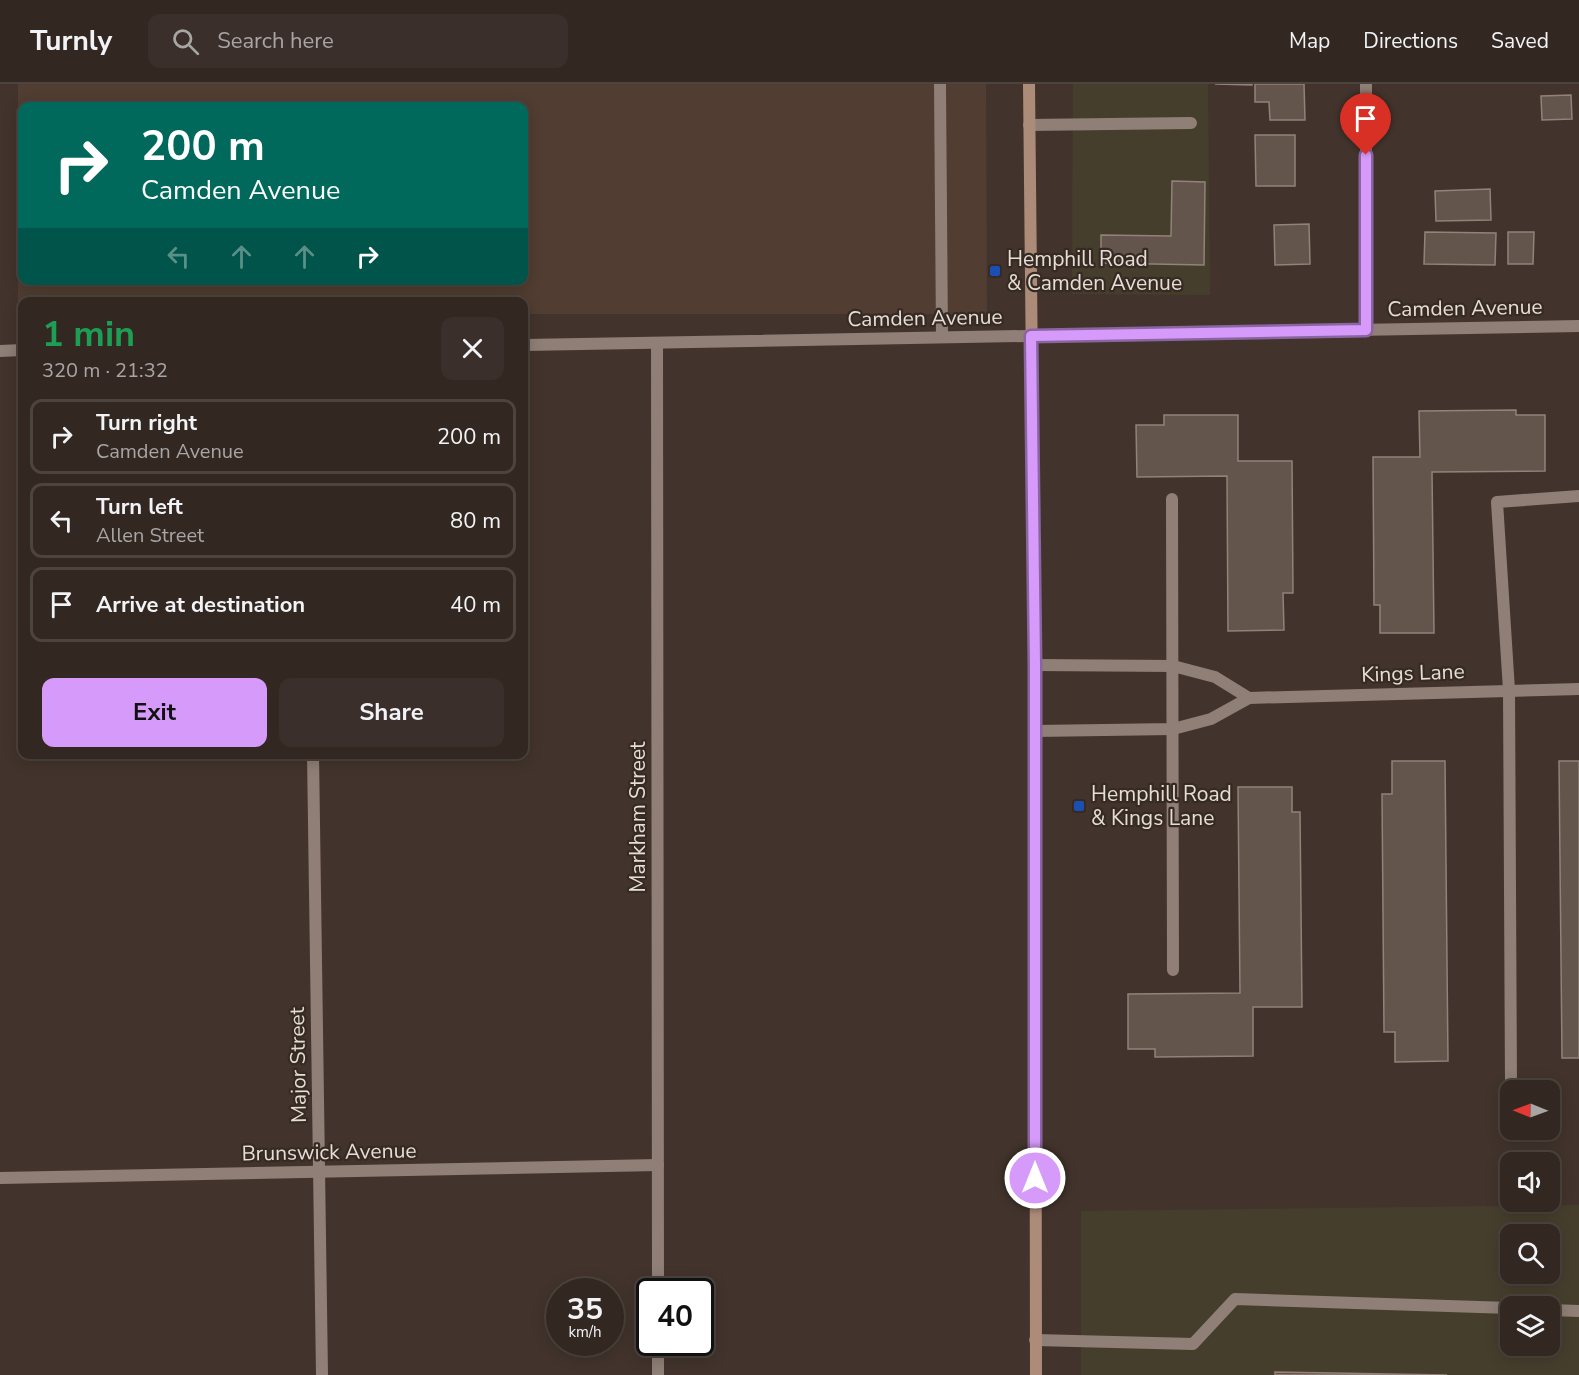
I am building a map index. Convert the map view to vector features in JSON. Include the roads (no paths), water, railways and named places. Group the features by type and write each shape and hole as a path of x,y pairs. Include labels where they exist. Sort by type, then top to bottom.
{"street":[{"path":"940,84 942,336"},
{"path":"1029,84 1035,665 1035,1375"},
{"path":"1366,84 1366,330"},
{"path":"1029,125 1191,123"},
{"name":"Camden Avenue","path":"528,345 1579,326"},
{"name":"Markham Street","path":"657,343 658,1278"},
{"path":"0,351 18,350"},
{"path":"1511,1080 1509,690 1497,502 1579,496"},
{"path":"1172,499 1173,970"},
{"path":"1035,665 1173,666 1215,677 1249,698"},
{"name":"Kings Lane","path":"1035,731 1173,729 1211,719 1249,698 1579,689"},
{"name":"Major Street","path":"313,759 322,1375"},
{"name":"Brunswick Avenue","path":"0,1178 658,1165"},
{"path":"1035,1340 1193,1344 1235,1299 1500,1308"},
{"path":"1560,1310 1579,1311"},
{"path":"658,1356 658,1375"}],"place":[{"name":"Hemphill Road & Camden Avenue","path":"995,271"},
{"name":"Hemphill Road & Kings Lane","path":"1079,806"}]}
